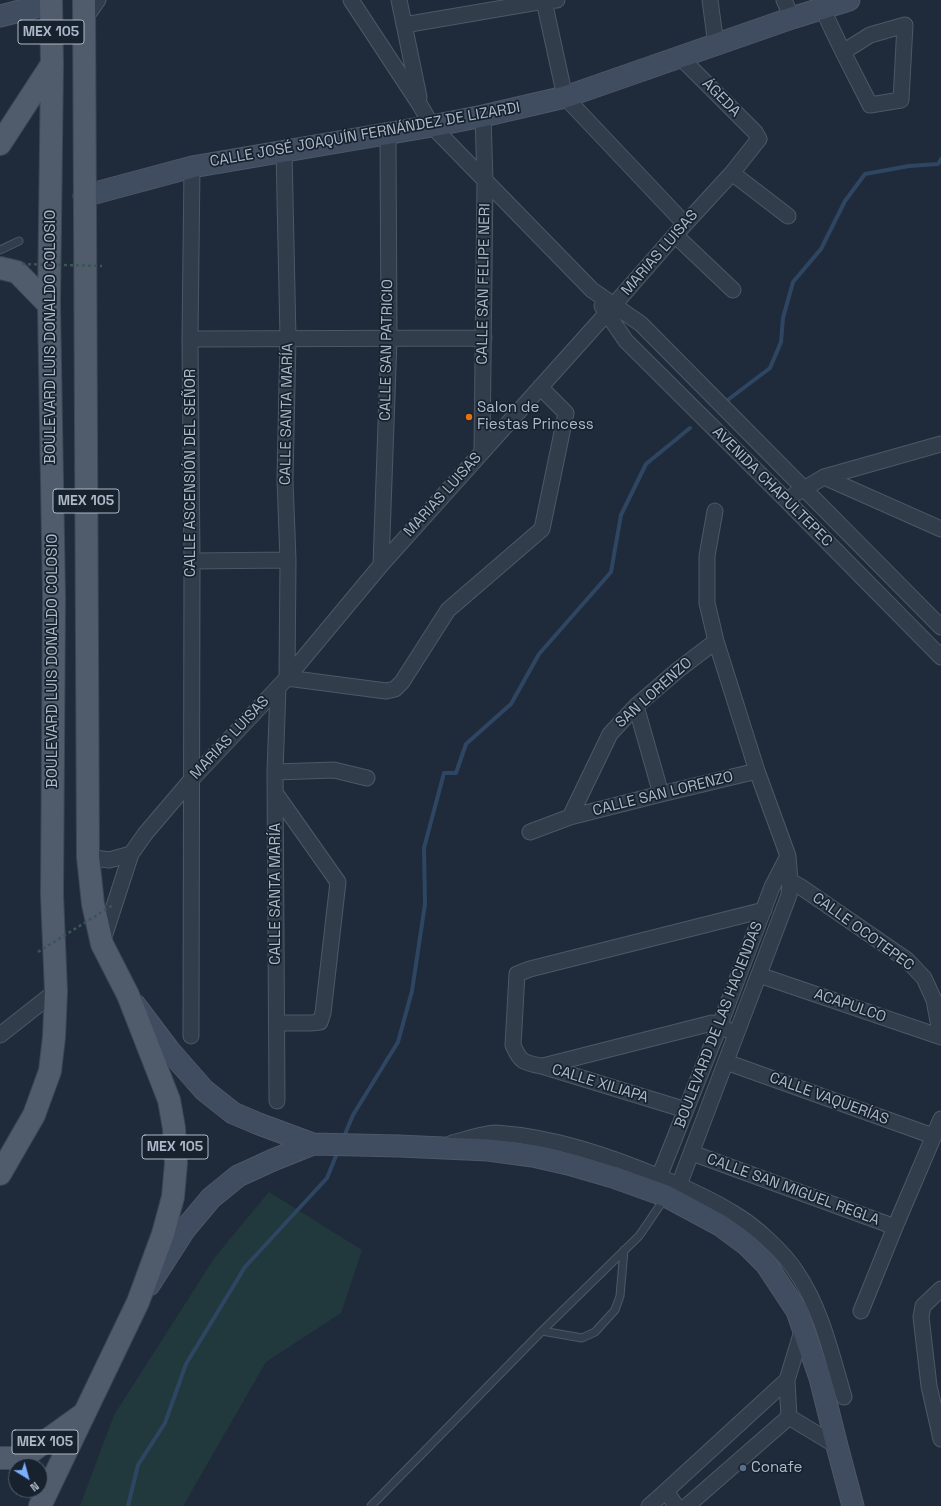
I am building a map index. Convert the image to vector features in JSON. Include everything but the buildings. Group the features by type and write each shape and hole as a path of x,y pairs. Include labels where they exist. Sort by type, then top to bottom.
{"main road":[{"name":"CALLE JOSÉ JOAQUÍN FERNÁNDEZ DE LIZARDI","path":"84,196 192,167 432,126 565,97 716,45 788,9 823,9 849,0"},
{"path":"0,16 51,2"},
{"name":"BOULEVARD LUIS DONALDO COLOSIO","path":"0,1174 34,1115 50,1071 54,1037 56,991 52,895 54,598 49,305 52,64 51,2"},
{"name":"MEX 105","path":"40,1506 138,1302 163,1234 173,1197 176,1163 174,1128 169,1100 128,995 102,944 93,904 88,857 84,10"},
{"name":"MEX 105","path":"0,144 52,64"},
{"path":"0,268 17,272 49,305"},
{"name":"MEX 105","path":"128,995 169,1050 204,1090 233,1113 259,1124 319,1145 399,1146 488,1150 533,1156 606,1175 668,1186 747,1245 766,1264 789,1297 797,1311 820,1378 836,1446 853,1506"},
{"name":"MEX 105","path":"138,1302 185,1229 211,1198 238,1176 273,1160 319,1145"},
{"name":"MEX 105","path":"0,1458 15,1458 32,1451 84,1413"}],"street":[{"path":"84,10 98,0"},
{"path":"351,0 420,105 432,126 610,310"},
{"path":"399,0 420,105"},
{"path":"404,25 551,0 565,97 733,290"},
{"path":"710,0 716,45"},
{"path":"823,9 843,52 870,105 901,100 905,25 870,35 843,52"},
{"name":"ÁGEDA","path":"681,58 755,132 759,139"},
{"name":"CALLE SAN FELIPE NERI","path":"482,451 485,181 483,116"},
{"name":"CALLE SAN PATRICIO","path":"381,565 389,339 388,134"},
{"name":"MARIAS LUISAS","path":"102,944 131,854 145,834 191,780 282,683 381,565 610,310 680,229 732,173 759,139"},
{"name":"CALLE SANTA MARÍA","path":"277,1101 275,772 282,683 288,560 285,480 288,338 284,151"},
{"name":"CALLE ASCENSIÓN DEL SEÑOR","path":"191,1036 192,561 190,339 192,167"},
{"path":"732,173 788,216"},
{"name":"AVENIDA CHAPULTEPEC","path":"610,310 641,324 941,627"},
{"name":"AVENIDA CHAPULTEPEC","path":"610,310 626,341 941,657"},
{"path":"190,339 484,338"},
{"path":"282,683 386,691 395,689 402,682 448,610 542,530 566,413 540,387"},
{"path":"786,500 824,477 941,444"},
{"path":"824,477 941,529"},
{"path":"715,511 707,556 707,603 716,641 756,771 788,856 784,877"},
{"path":"192,561 288,560"},
{"name":"SAN LORENZO","path":"570,817 610,734 636,706 678,670 716,641"},
{"path":"636,706 661,794"},
{"path":"275,772 334,770 367,778"},
{"name":"CALLE SAN LORENZO","path":"530,832 570,817 756,771"},
{"path":"276,794 338,882 323,1013 320,1022 311,1024 277,1022"},
{"path":"88,857 109,860 131,854"},
{"name":"BOULEVARD DE LAS HACIENDAS","path":"668,1186 686,1110 764,910 784,877"},
{"name":"BOULEVARD DE LAS HACIENDAS","path":"668,1186 692,1153 789,895 784,877"},
{"name":"CALLE OCOTEPEC","path":"784,877 801,887 907,960 924,978 934,1000 941,1037"},
{"name":"CALLE XILIAPA","path":"686,1110 542,1066 525,1063 517,1054 513,1045 517,974 530,969 764,910"},
{"name":"ACAPULCO","path":"758,975 941,1037"},
{"path":"0,1035 56,991"},
{"path":"542,1066 712,1023 736,1034"},
{"name":"CALLE VAQUERÍAS","path":"726,1062 933,1136"},
{"path":"861,1311 941,1119"},
{"name":"CALLE SAN MIGUEL REGLA","path":"692,1153 895,1227"},
{"path":"668,1186 734,1213 775,1247 796,1271 810,1294 844,1397"},
{"path":"941,1289 923,1306 920,1317 929,1386 941,1439"},
{"path":"789,1417 786,1380 803,1328"},
{"path":"649,1506 786,1380"},
{"path":"789,1417 836,1446"},
{"path":"687,1506 789,1417"},
{"path":"666,1491 676,1506"}],"lane":[{"path":"0,250 19,241"},
{"path":"371,1506 542,1331 639,1236 668,1186"},
{"path":"542,1331 582,1338 595,1332 615,1310 620,1296 624,1250"}],"path":[{"path":"22,264 102,266"},
{"path":"38,952 113,905"}],"green space":[{"path":"269,1192 362,1250 341,1313 266,1362 183,1506 80,1506 114,1415 215,1257"}],"waterway":[{"path":"729,399 770,368 781,342 783,318 793,282 821,249 845,201 865,174 909,166 938,164 941,159"},
{"path":"343,1139 353,1115 398,1042 412,991 425,904 424,848 444,773 456,773 466,744 511,704 539,654 611,572 621,515 646,464 690,428"},
{"path":"128,1506 138,1465 165,1423 186,1364 245,1267 327,1178 338,1151"}],"place":[{"name":"Salon de Fiestas Princess","path":"469,417"},
{"name":"Conafe","path":"743,1468"}]}
